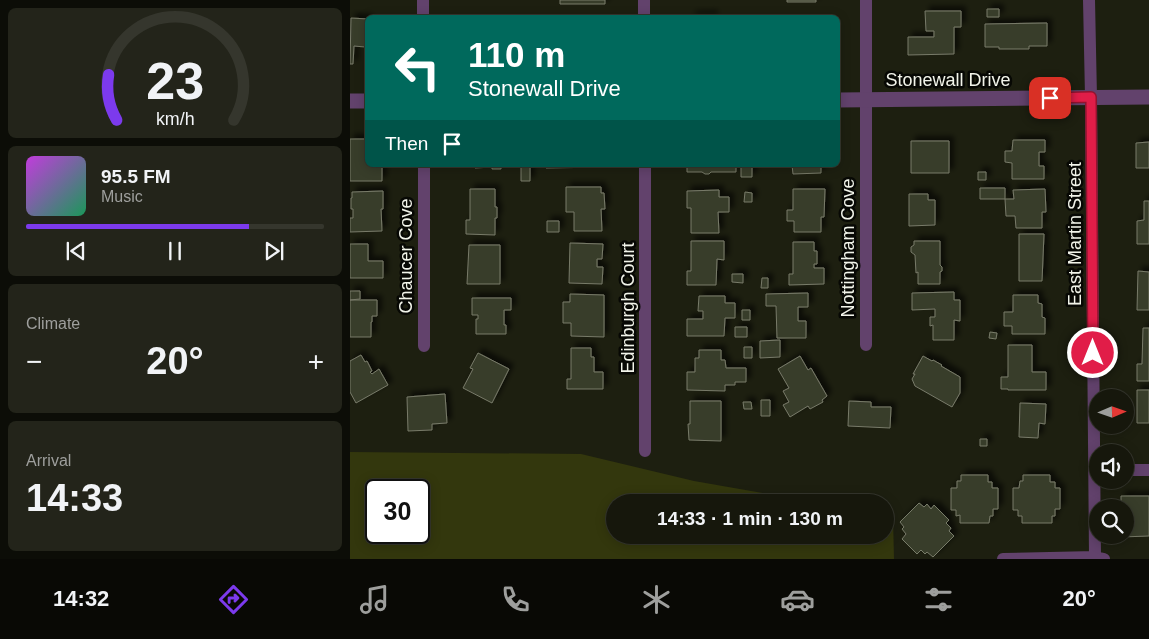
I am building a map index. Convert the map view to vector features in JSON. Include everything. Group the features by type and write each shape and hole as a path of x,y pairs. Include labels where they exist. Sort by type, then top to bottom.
{"street":[{"path":"423,0 423,15"},
{"path":"644,0 644,15"},
{"name":"Nottingham Cove","path":"866,0 866,345"},
{"name":"East Martin Street","path":"1089,0 1096,444"},
{"name":"Stonewall Drive","path":"840,100 1149,97"},
{"path":"350,101 365,101"},
{"name":"Chaucer Cove","path":"424,167 424,346"},
{"name":"Edinburgh Court","path":"645,167 645,451"},
{"path":"1134,470 1149,470"},
{"name":"East Martin Street","path":"1097,489 1100,558"},
{"path":"1004,559 1100,558"}],"green space":[{"path":"350,452 581,454 694,481 769,494 606,494 606,544 894,544 894,559 350,559"}],"building":[{"path":"560,0 605,0 605,4 560,4"},
{"path":"787,0 816,0 816,2 787,2"},
{"path":"987,9 999,9 999,17 987,17"},
{"path":"925,11 961,11 961,27 954,27 954,54 908,55 908,37 934,37 934,31 926,31"},
{"path":"351,18 365,19 365,47 354,46 353,64 350,64"},
{"path":"1047,23 1047,46 1029,46 1029,49 985,47 985,24"},
{"path":"350,139 365,139 365,167 382,167 382,181 350,181"},
{"path":"1013,140 1045,140 1045,152 1039,152 1039,166 1044,166 1044,179 1012,179 1012,163 1005,162 1005,151 1012,151"},
{"path":"911,141 949,141 949,173 911,173"},
{"path":"1149,142 1149,168 1136,168 1136,143"},
{"path":"492,167 501,167 501,169 492,169"},
{"path":"521,167 530,167 530,181 521,181"},
{"path":"546,167 603,167 546,168"},
{"path":"687,167 736,167 736,172 711,172 705,174 702,172 687,172"},
{"path":"741,167 752,167 752,177 741,177"},
{"path":"792,167 821,167 821,173 793,174"},
{"path":"978,172 986,172 986,180 978,180"},
{"path":"566,187 601,187 601,193 604,193 605,209 601,209 602,231 574,231 574,212 566,212"},
{"path":"980,188 1005,188 1005,199 980,199"},
{"path":"470,189 495,189 497,218 495,218 495,235 466,234 466,220 470,220"},
{"path":"793,189 825,189 824,217 821,217 821,232 794,232 794,221 787,221 787,210 793,210"},
{"path":"1045,189 1046,212 1042,212 1042,228 1016,228 1015,216 1006,216 1005,199 1014,199 1013,190"},
{"path":"719,190 719,197 729,197 729,212 718,212 719,233 691,233 691,208 687,208 687,191"},
{"path":"383,191 383,209 381,209 382,231 350,232 350,218 353,218 353,209 351,209 352,192"},
{"path":"745,192 752,193 752,202 744,202"},
{"path":"909,194 928,194 928,200 935,200 935,225 909,226"},
{"path":"1144,201 1149,201 1149,244 1137,244 1137,221 1144,220"},
{"path":"547,221 559,221 559,232 547,232"},
{"path":"1019,234 1044,234 1042,281 1019,281"},
{"path":"691,241 724,241 724,260 717,259 716,285 687,285 687,271 691,271"},
{"path":"914,241 940,241 940,265 942,271 940,272 940,284 918,284 915,255 911,252"},
{"path":"793,242 814,242 814,251 817,251 817,264 814,264 814,268 824,268 824,284 789,285 789,274 793,274"},
{"path":"570,243 603,244 602,259 597,259 597,267 603,267 602,284 569,283"},
{"path":"350,244 368,244 368,261 383,261 383,278 350,278"},
{"path":"469,245 500,245 500,284 467,284"},
{"path":"1138,271 1149,272 1149,310 1137,310"},
{"path":"732,274 743,274 743,283 732,282"},
{"path":"762,278 768,278 768,288 761,288"},
{"path":"350,291 360,291 360,299 350,300"},
{"path":"954,292 954,300 960,300 960,321 954,320 954,340 933,340 933,325 930,326 930,317 935,317 935,309 912,310 912,293"},
{"path":"808,293 808,307 798,307 798,321 806,321 806,338 777,338 776,306 766,306 766,294"},
{"path":"570,294 604,295 604,337 571,336 571,323 563,323 563,302 570,302"},
{"path":"1013,295 1038,295 1038,303 1042,304 1042,317 1045,318 1045,334 1012,334 1012,326 1004,326 1004,312 1013,312"},
{"path":"699,296 725,296 725,303 735,303 735,318 725,318 724,336 687,336 687,319 703,319 703,311 698,311"},
{"path":"472,298 511,298 511,310 504,310 506,334 476,334 476,319 478,319 478,315 472,315"},
{"path":"350,300 377,300 377,316 372,316 371,337 350,337"},
{"path":"742,310 750,310 750,320 742,320"},
{"path":"735,327 747,327 747,337 735,337"},
{"path":"1143,328 1149,328 1149,381 1137,381 1137,364 1142,364"},
{"path":"990,332 997,333 996,339 989,338"},
{"path":"780,340 780,357 760,358 760,341"},
{"path":"1008,345 1032,345 1032,372 1046,372 1046,390 1001,389 1001,377 1008,377"},
{"path":"744,347 752,347 752,358 744,358"},
{"path":"571,348 591,348 591,357 594,357 594,372 603,372 603,389 567,389 567,379 571,379"},
{"path":"699,350 721,350 721,360 725,360 726,368 746,368 746,382 735,382 735,385 725,385 725,391 687,390 687,372 695,372 695,358 699,358"},
{"path":"478,353 509,369 492,403 463,388 473,369 470,368"},
{"path":"361,355 365,362 367,361 372,371 370,372 372,374 379,369 388,385 356,403 350,392 350,361"},
{"path":"800,356 808,370 811,368 827,396 822,400 823,402 810,409 808,406 790,417 783,405 789,402 783,391 789,388 778,369"},
{"path":"923,356 942,365 960,377 960,393 952,407 915,386 912,379 915,374 913,374"},
{"path":"1137,390 1149,390 1149,423 1137,423"},
{"path":"445,394 447,423 432,424 432,430 408,431 407,397"},
{"path":"761,400 770,400 770,416 761,416"},
{"path":"690,401 721,401 721,441 689,440"},
{"path":"849,401 871,402 871,407 891,407 890,428 848,426"},
{"path":"743,402 751,402 752,409 744,409"},
{"path":"1020,403 1046,404 1045,424 1039,423 1038,438 1019,437"},
{"path":"980,439 987,439 987,446 980,446"},
{"path":"961,475 988,475 988,482 992,482 992,488 998,488 998,509 993,509 993,516 990,516 989,523 960,523 960,515 956,516 956,510 951,510 951,488 957,488 957,481 961,481"},
{"path":"1023,475 1050,475 1050,482 1055,482 1055,488 1060,488 1060,509 1055,509 1052,523 1022,523 1022,516 1018,516 1018,510 1013,510 1013,488 1019,488 1020,481 1023,481"},
{"path":"1121,496 1149,496 1149,536 1134,537 1134,499 1121,499"},
{"path":"919,503 924,507 927,504 931,509 934,505 949,520 946,523 951,528 949,531 954,536 933,557 921,550 917,554 902,539 906,534 900,522"}],"route":[{"path":"1050,98 1091,97 1093,353"}]}
